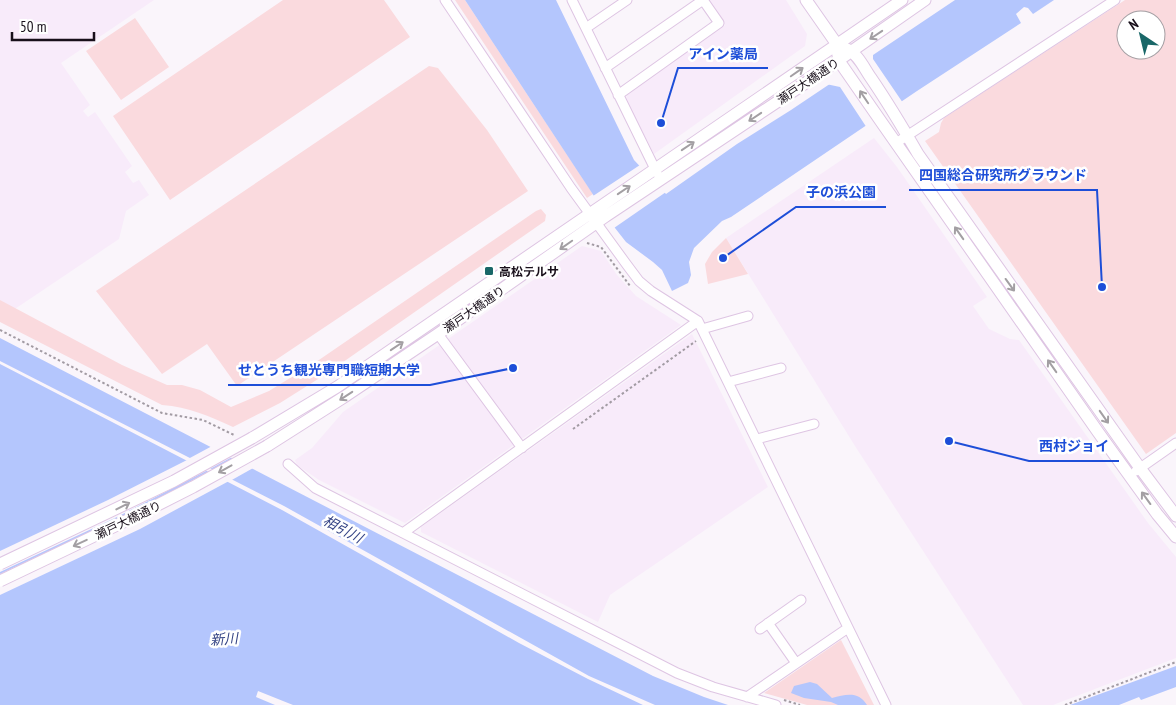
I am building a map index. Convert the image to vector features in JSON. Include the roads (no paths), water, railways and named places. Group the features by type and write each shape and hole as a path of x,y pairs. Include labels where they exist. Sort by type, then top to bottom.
{"street":[{"path":"445,0 589,213 639,281 700,325 886,705"},
{"path":"572,0 618,94 651,171 658,181"},
{"path":"586,28 627,0"},
{"path":"605,68 703,0 719,23 618,94"},
{"path":"806,0 836,44 842,66 1129,476 1176,537"},
{"name":"瀬戸大橋通り","path":"0,564 174,481 252,438 337,387 902,0"},
{"name":"瀬戸大橋通り","path":"0,581 134,517 268,446 438,334 658,181 842,66 925,0"},
{"path":"896,143 1115,0"},
{"path":"836,44 856,56 896,114 923,162 1176,516"},
{"path":"403,533 700,325 748,316"},
{"path":"438,334 522,448"},
{"path":"728,382 781,368"},
{"path":"757,439 814,424"},
{"path":"1129,476 1176,443"},
{"path":"288,464 315,488 677,673 713,687 776,705"},
{"path":"796,663 764,626 801,600"},
{"path":"747,697 848,628"}],"water":[{"path":"465,0 556,0 634,160 666,194 737,144 955,0 1054,0 1033,14 1028,8 1024,7 1016,14 1021,23 731,217 722,221 694,248 689,262 691,275 688,283 672,291 662,270 626,242 615,228"},
{"name":"相引川","path":"0,338 653,676 728,705 655,705 589,676 284,506 0,361"},
{"name":"新川","path":"0,364 282,510 519,643 643,705 293,705 258,691 256,697 275,705 0,705"},
{"path":"1176,666 1176,687 1141,700 1139,697 1119,705 1070,705"},
{"path":"810,682 817,684 832,698 852,695 860,697 867,705 838,705 831,702 804,698 791,693 794,686"}],"place":[{"name":"アイン薬局","path":"661,123"},
{"name":"子の浜公園","path":"723,258"},
{"name":"高松テルサ","path":"489,271"},
{"name":"四国総合研究所グラウンド","path":"1102,287"},
{"name":"せとうち観光専門職短期大学","path":"513,368"},
{"name":"西村ジョイ","path":"949,441"}]}
